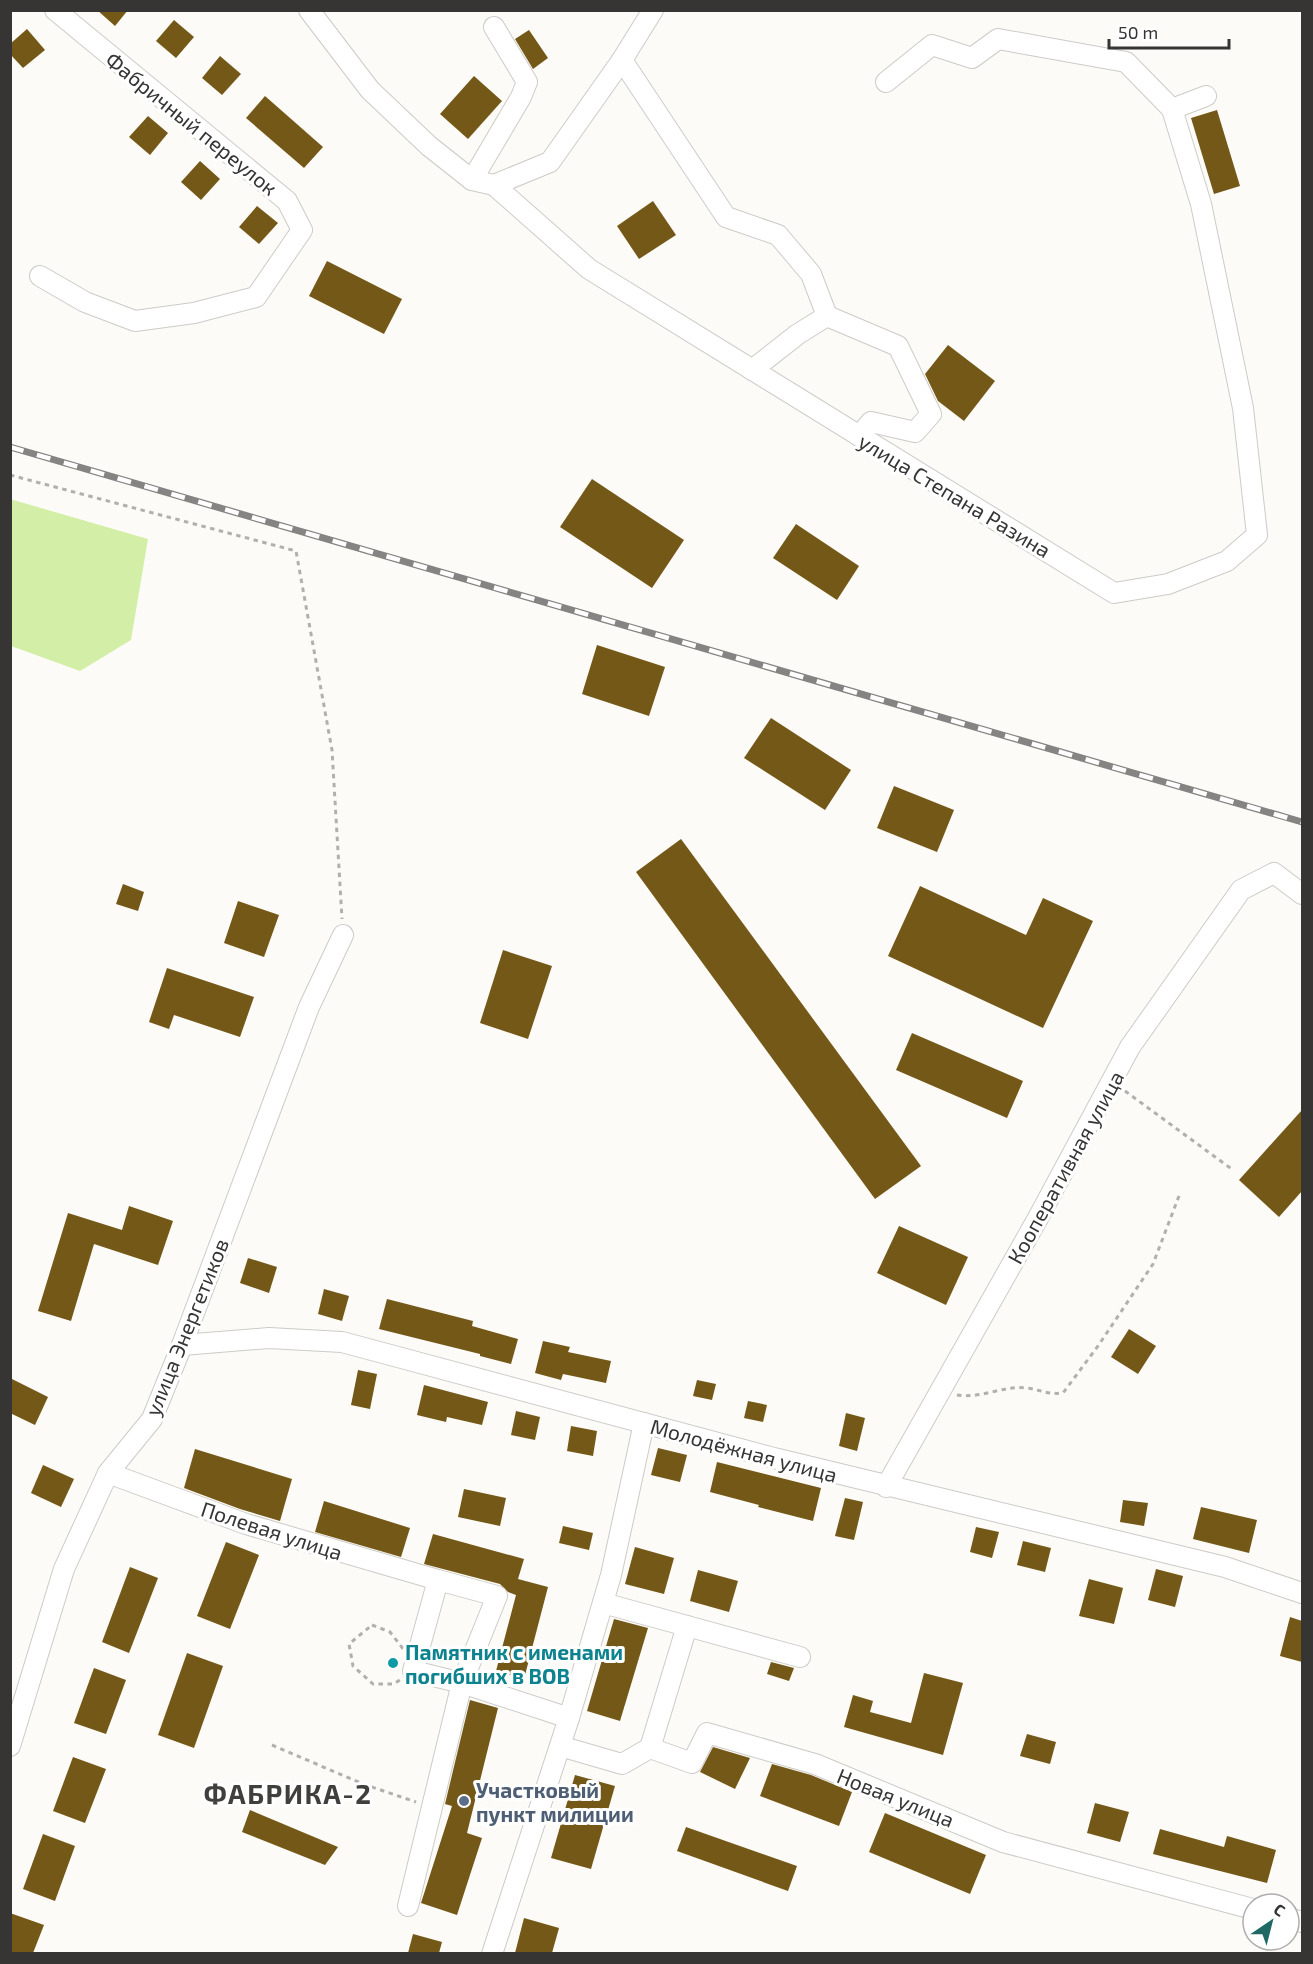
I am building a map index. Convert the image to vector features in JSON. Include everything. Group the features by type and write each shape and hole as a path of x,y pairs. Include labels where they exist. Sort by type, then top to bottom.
{"street":[{"name":"Фабричный переулок","path":"40,276 85,302 135,321 194,313 256,297 302,230 286,201 55,10"},
{"name":"улица Степана Разина","path":"309,10 370,90 429,146 472,180 494,185 589,269 1114,593 1168,584 1227,561 1257,535 1243,408 1201,204 1172,109"},
{"path":"494,185 549,162 622,60 653,10"},
{"path":"472,180 521,97 527,82 494,27"},
{"path":"886,82 932,45 972,58 998,39 1126,62 1172,109 1206,96"},
{"path":"622,60 726,217 778,235 811,274 827,316 898,346 930,414 915,432 871,422 859,436"},
{"path":"752,370 798,334 827,316"},
{"name":"Кооперативная улица","path":"886,1486 941,1392 1130,1047 1241,890 1274,873 1302,894"},
{"name":"улица Энергетиков","path":"10,1746 64,1569 108,1473 152,1419 309,1007 343,935"},
{"name":"Молодёжная улица","path":"182,1345 269,1338 342,1342 886,1486 1225,1567 1302,1593"},
{"path":"492,1953 569,1718 612,1575 644,1423"},
{"name":"Полевая улица","path":"108,1473 246,1524 497,1596 462,1683"},
{"path":"438,1580 413,1671 462,1683 569,1718"},
{"path":"603,1603 800,1657"},
{"path":"560,1746 622,1764 650,1749 687,1626"},
{"path":"408,1906 462,1683"},
{"name":"Новая улица","path":"650,1749 692,1763 708,1733 815,1764 1003,1842 1241,1906"}],"path":[{"path":"10,475 296,551 332,750 343,935"},
{"path":"1112,1081 1233,1170"},
{"path":"941,1392 967,1396 1023,1387 1050,1395 1063,1393 1098,1346 1153,1264 1179,1196"},
{"path":"372,1625 390,1632 404,1650 413,1671 394,1684 373,1684 353,1666 349,1644 372,1625"},
{"path":"272,1745 363,1784 432,1808"}],"green space":[{"path":"10,499 148,539 131,640 80,671 11,646"}],"building":[{"path":"97,10 128,10 115,26"},
{"path":"174,20 194,37 176,58 156,41"},
{"path":"27,29 45,50 23,68 10,54 10,44"},
{"path":"529,30 548,58 533,69 515,39"},
{"path":"220,56 241,74 222,95 202,78"},
{"path":"474,76 502,101 468,139 440,114"},
{"path":"265,96 323,147 304,168 246,118"},
{"path":"1217,110 1240,186 1214,194 1191,118"},
{"path":"148,116 168,133 150,155 129,137"},
{"path":"200,161 220,179 201,200 181,182"},
{"path":"653,201 676,235 639,259 617,226"},
{"path":"257,206 278,223 259,244 239,227"},
{"path":"327,261 402,299 384,334 309,296"},
{"path":"948,345 995,381 964,421 938,401 925,374"},
{"path":"592,479 684,540 652,588 560,527"},
{"path":"796,524 859,566 837,600 773,558"},
{"path":"597,645 665,667 649,716 582,694"},
{"path":"771,718 851,770 825,810 744,758"},
{"path":"894,786 954,810 937,852 877,828"},
{"path":"681,839 921,1166 875,1199 636,872"},
{"path":"123,884 144,892 138,911 116,904"},
{"path":"920,886 1026,935 1043,898 1093,921 1043,1028 888,956"},
{"path":"238,901 279,915 264,957 224,943"},
{"path":"503,950 552,966 528,1039 480,1023"},
{"path":"167,968 254,997 240,1037 174,1015 169,1029 149,1022"},
{"path":"912,1033 1023,1081 1007,1118 896,1070"},
{"path":"1302,1110 1302,1191 1279,1217 1239,1180"},
{"path":"129,1206 173,1221 158,1265 94,1244 71,1321 38,1311 68,1213 122,1230"},
{"path":"899,1226 968,1257 946,1305 877,1273"},
{"path":"248,1258 277,1267 269,1293 240,1283"},
{"path":"324,1289 349,1296 342,1321 318,1314"},
{"path":"387,1299 473,1321 472,1326 518,1339 511,1364 379,1329"},
{"path":"1129,1329 1156,1346 1138,1374 1111,1357"},
{"path":"543,1341 570,1347 568,1352 611,1361 606,1383 563,1374 561,1380 535,1373"},
{"path":"358,1370 377,1374 370,1409 351,1405"},
{"path":"10,1378 48,1397 35,1425 10,1413"},
{"path":"697,1380 716,1384 712,1400 693,1396"},
{"path":"424,1385 488,1402 482,1425 447,1417 446,1422 417,1415"},
{"path":"748,1401 767,1405 763,1422 744,1418"},
{"path":"516,1411 540,1417 535,1440 511,1435"},
{"path":"846,1413 865,1418 857,1451 839,1446"},
{"path":"571,1426 597,1431 593,1456 567,1451"},
{"path":"658,1448 687,1455 680,1482 651,1475"},
{"path":"195,1449 292,1479 280,1521 184,1488"},
{"path":"717,1462 821,1488 813,1521 710,1492"},
{"path":"43,1465 74,1479 61,1507 31,1493"},
{"path":"464,1489 506,1498 500,1526 458,1517"},
{"path":"845,1498 863,1502 854,1540 835,1536"},
{"path":"1123,1500 1148,1503 1144,1526 1120,1522"},
{"path":"324,1501 410,1528 401,1557 315,1532"},
{"path":"1201,1507 1257,1520 1249,1553 1193,1539"},
{"path":"563,1526 593,1533 589,1550 559,1543"},
{"path":"976,1527 999,1532 992,1558 970,1552"},
{"path":"433,1534 524,1559 518,1579 548,1587 524,1679 496,1671 516,1595 508,1592 500,1584 424,1564"},
{"path":"1023,1541 1051,1548 1045,1572 1017,1565"},
{"path":"226,1542 259,1555 230,1629 197,1616"},
{"path":"635,1547 674,1558 664,1594 625,1584"},
{"path":"130,1567 158,1578 129,1653 102,1642"},
{"path":"1156,1569 1183,1576 1175,1607 1148,1600"},
{"path":"698,1570 738,1581 729,1612 690,1601"},
{"path":"1089,1579 1123,1588 1114,1624 1079,1616"},
{"path":"1290,1617 1302,1621 1302,1662 1280,1656"},
{"path":"614,1619 648,1628 620,1721 587,1711"},
{"path":"187,1653 223,1666 194,1748 158,1735"},
{"path":"771,1662 794,1668 789,1681 767,1674"},
{"path":"94,1668 126,1680 106,1734 74,1723"},
{"path":"924,1673 963,1683 943,1755 844,1727 853,1695 873,1701 870,1712 911,1723"},
{"path":"470,1700 498,1708 467,1833 482,1838 457,1915 421,1903 452,1806 445,1804"},
{"path":"1027,1734 1056,1742 1050,1764 1020,1756"},
{"path":"713,1747 750,1758 735,1789 700,1772"},
{"path":"73,1757 106,1769 85,1823 53,1811"},
{"path":"772,1764 811,1775 852,1792 839,1826 760,1796"},
{"path":"575,1775 615,1786 591,1869 551,1858"},
{"path":"1095,1803 1129,1812 1120,1842 1087,1833"},
{"path":"250,1810 338,1847 325,1865 242,1832"},
{"path":"885,1813 986,1855 970,1894 869,1852"},
{"path":"686,1827 797,1866 788,1891 677,1851"},
{"path":"1160,1829 1224,1847 1227,1836 1276,1850 1267,1883 1153,1854"},
{"path":"43,1834 75,1846 55,1901 23,1889"},
{"path":"10,1913 44,1925 33,1953 10,1953"},
{"path":"524,1918 559,1928 552,1953 515,1953"},
{"path":"413,1934 442,1942 439,1953 408,1953"}],"railway":[{"path":"10,447 1302,822"}],"place":[{"name":"Памятник с именами погибших в ВОВ","path":"393,1663"},
{"name":"Участковый пункт милиции","path":"464,1801"}],"district":[{"name":"ФАБРИКА-2","path":"288,1793"}]}
